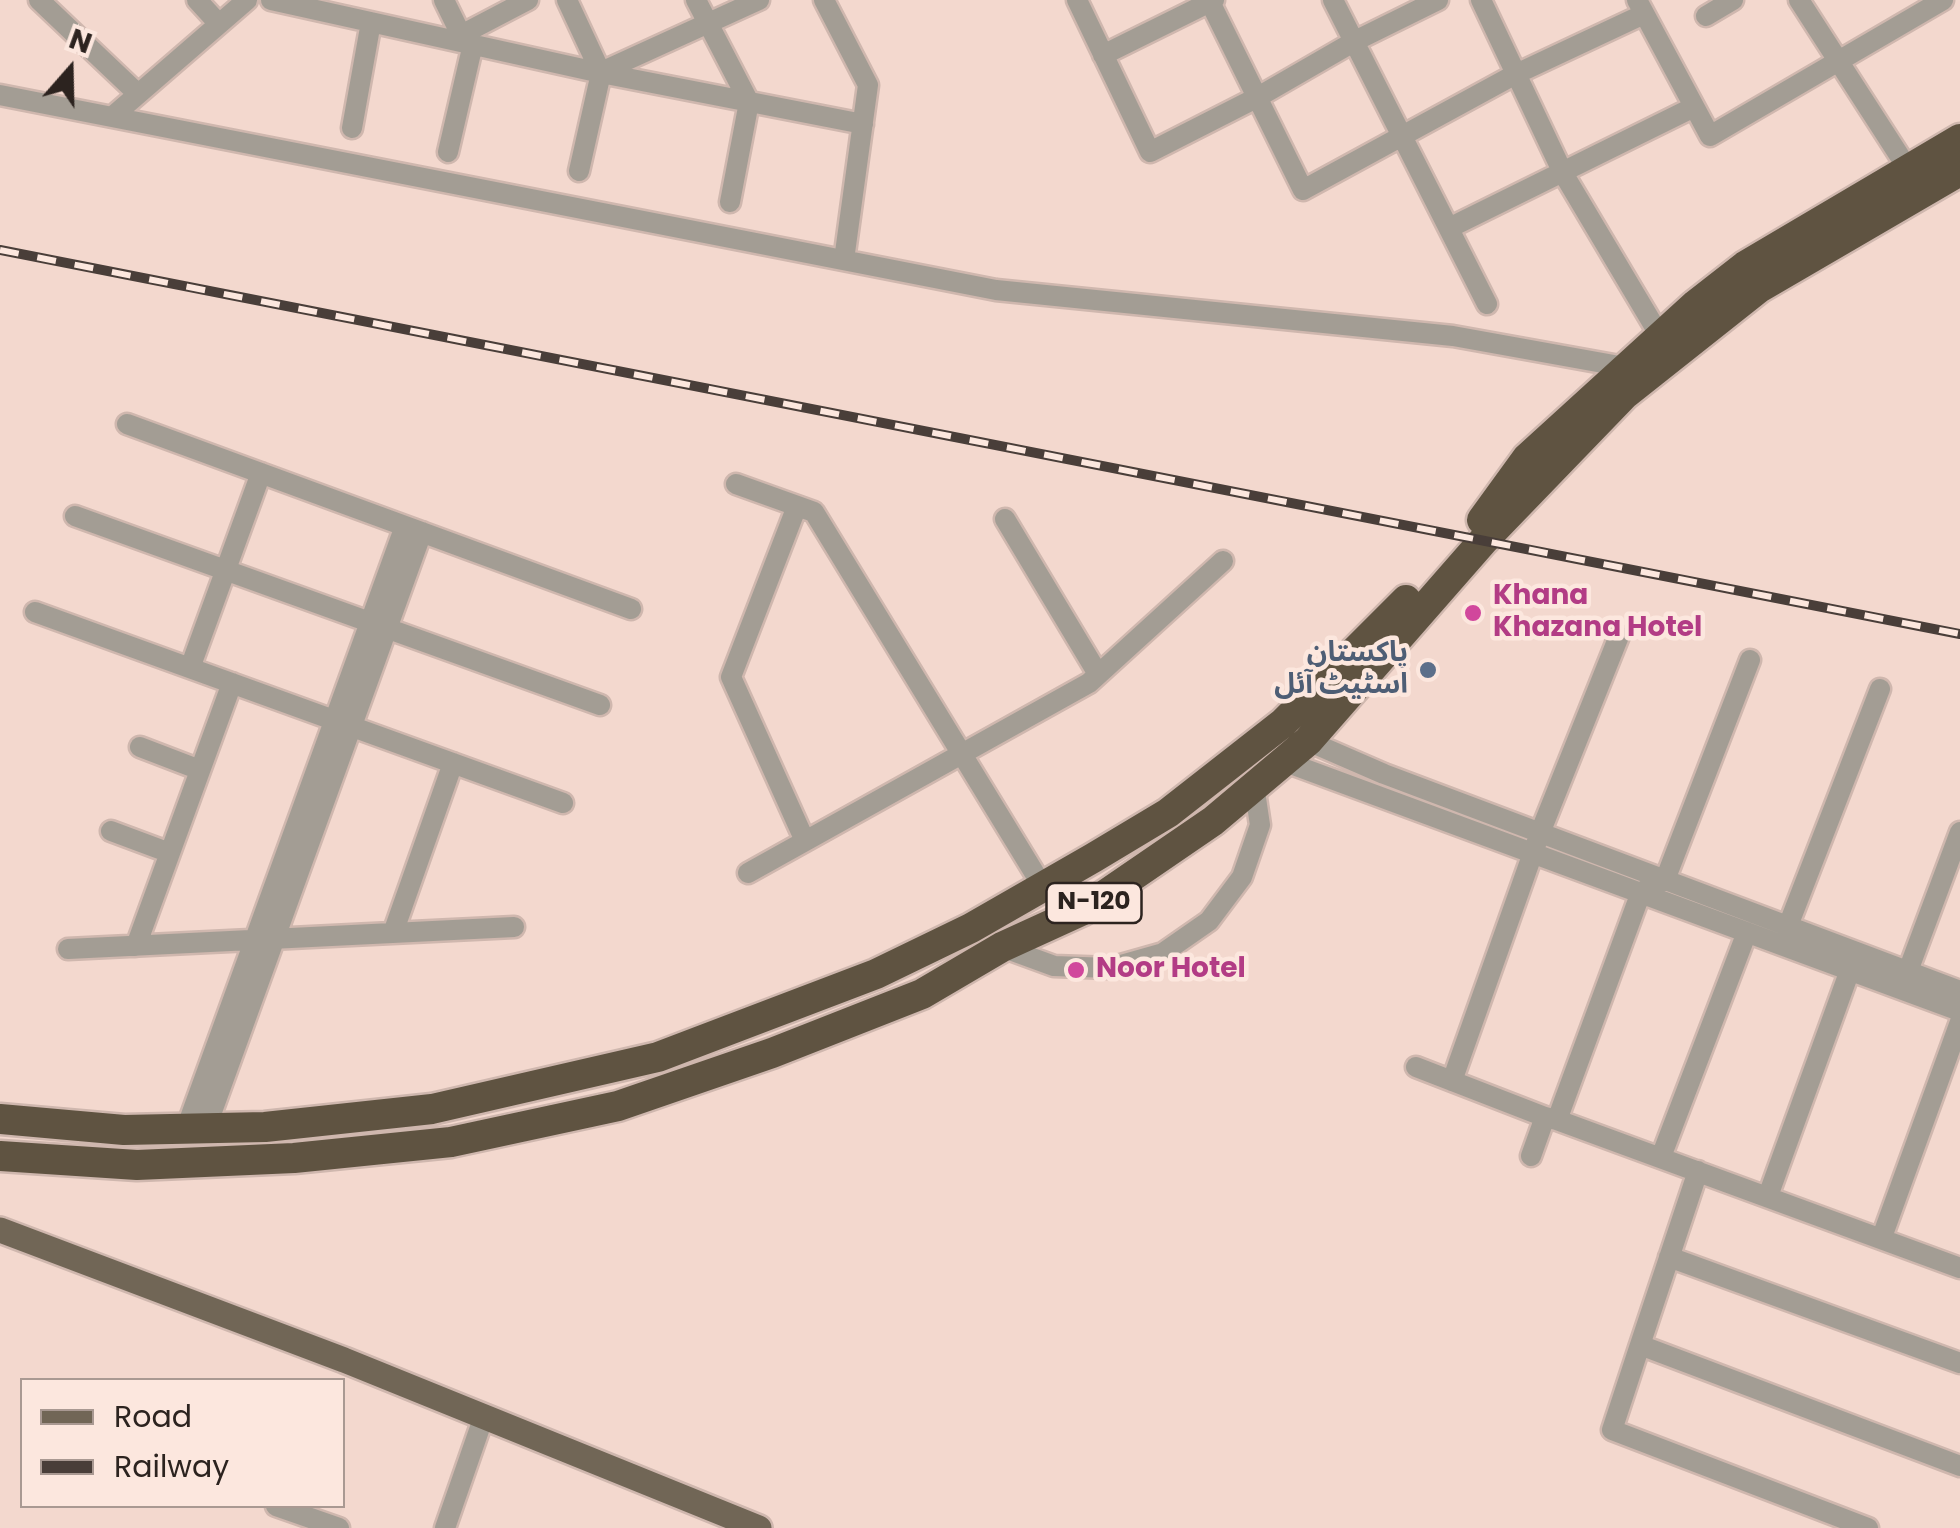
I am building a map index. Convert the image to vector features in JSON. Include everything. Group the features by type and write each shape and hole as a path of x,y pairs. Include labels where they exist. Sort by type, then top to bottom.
{"highway":[{"name":"N-120","path":"0,1119 124,1130 265,1127 432,1109 658,1057 876,974 971,928 1168,812 1283,723 1468,538 1527,458 1625,366 1745,266 1960,139"},
{"name":"N-120","path":"0,1156 137,1165 294,1158 451,1142 618,1106 772,1053 922,994 1002,948 1083,910 1213,821 1308,741 1483,541 1624,396 1759,288 1960,170"}],"main road":[{"path":"0,1230 484,1416 759,1528"}],"street":[{"path":"39,0 138,94"},
{"path":"197,0 219,24"},
{"path":"113,116 246,0"},
{"path":"271,0 863,124"},
{"path":"444,0 466,41 448,152"},
{"path":"466,41 528,0"},
{"path":"567,0 601,72 579,171"},
{"path":"696,0 748,102 730,202"},
{"path":"601,72 758,0"},
{"path":"824,0 868,85 844,260"},
{"path":"1076,0 1150,152 1438,0"},
{"path":"1333,0 1487,304"},
{"path":"1482,0 1562,173 1660,336"},
{"path":"1706,16 1734,0"},
{"path":"1799,0 1908,169"},
{"path":"1103,55 1211,1 1303,190 1641,7 1710,136 1939,1"},
{"path":"352,128 371,22"},
{"path":"0,94 996,290 1452,336 1625,366"},
{"path":"1449,228 1694,108"},
{"path":"127,424 631,608"},
{"path":"190,668 261,473"},
{"path":"736,484 814,512 1043,887"},
{"path":"797,506 731,677 805,841"},
{"path":"75,516 600,705"},
{"path":"1005,519 1098,674"},
{"path":"196,1128 413,529"},
{"path":"748,872 1098,674 1223,561"},
{"path":"35,612 562,803"},
{"path":"1452,1081 1536,842 1619,636"},
{"path":"1531,1156 1551,1118 1641,892 1665,880 1750,660"},
{"path":"136,946 232,683"},
{"path":"1788,926 1880,689"},
{"path":"1308,741 1641,892 1960,1011"},
{"path":"140,747 200,770"},
{"path":"1283,761 1665,880 1960,991"},
{"path":"392,933 452,763"},
{"path":"1002,948 1054,966 1091,968 1110,968 1163,953 1209,921 1242,877 1260,824 1254,785"},
{"path":"111,832 170,853"},
{"path":"1908,971 1960,832"},
{"path":"68,949 514,927"},
{"path":"1661,1157 1747,932"},
{"path":"1768,1196 1850,970"},
{"path":"1882,1237 1960,1022"},
{"path":"1416,1067 1960,1268"},
{"path":"1698,1171 1612,1430 1868,1528"},
{"path":"1669,1257 1960,1363"},
{"path":"1640,1345 1960,1466"},
{"path":"445,1528 484,1416"},
{"path":"285,1515 339,1528"}],"railway":[{"path":"0,250 1960,634"}],"place":[{"name":"Khana Khazana Hotel","path":"1473,613"},
{"name":"پاکستان اسٹیٹ آئل","path":"1428,670"},
{"name":"Noor Hotel","path":"1076,970"}]}
